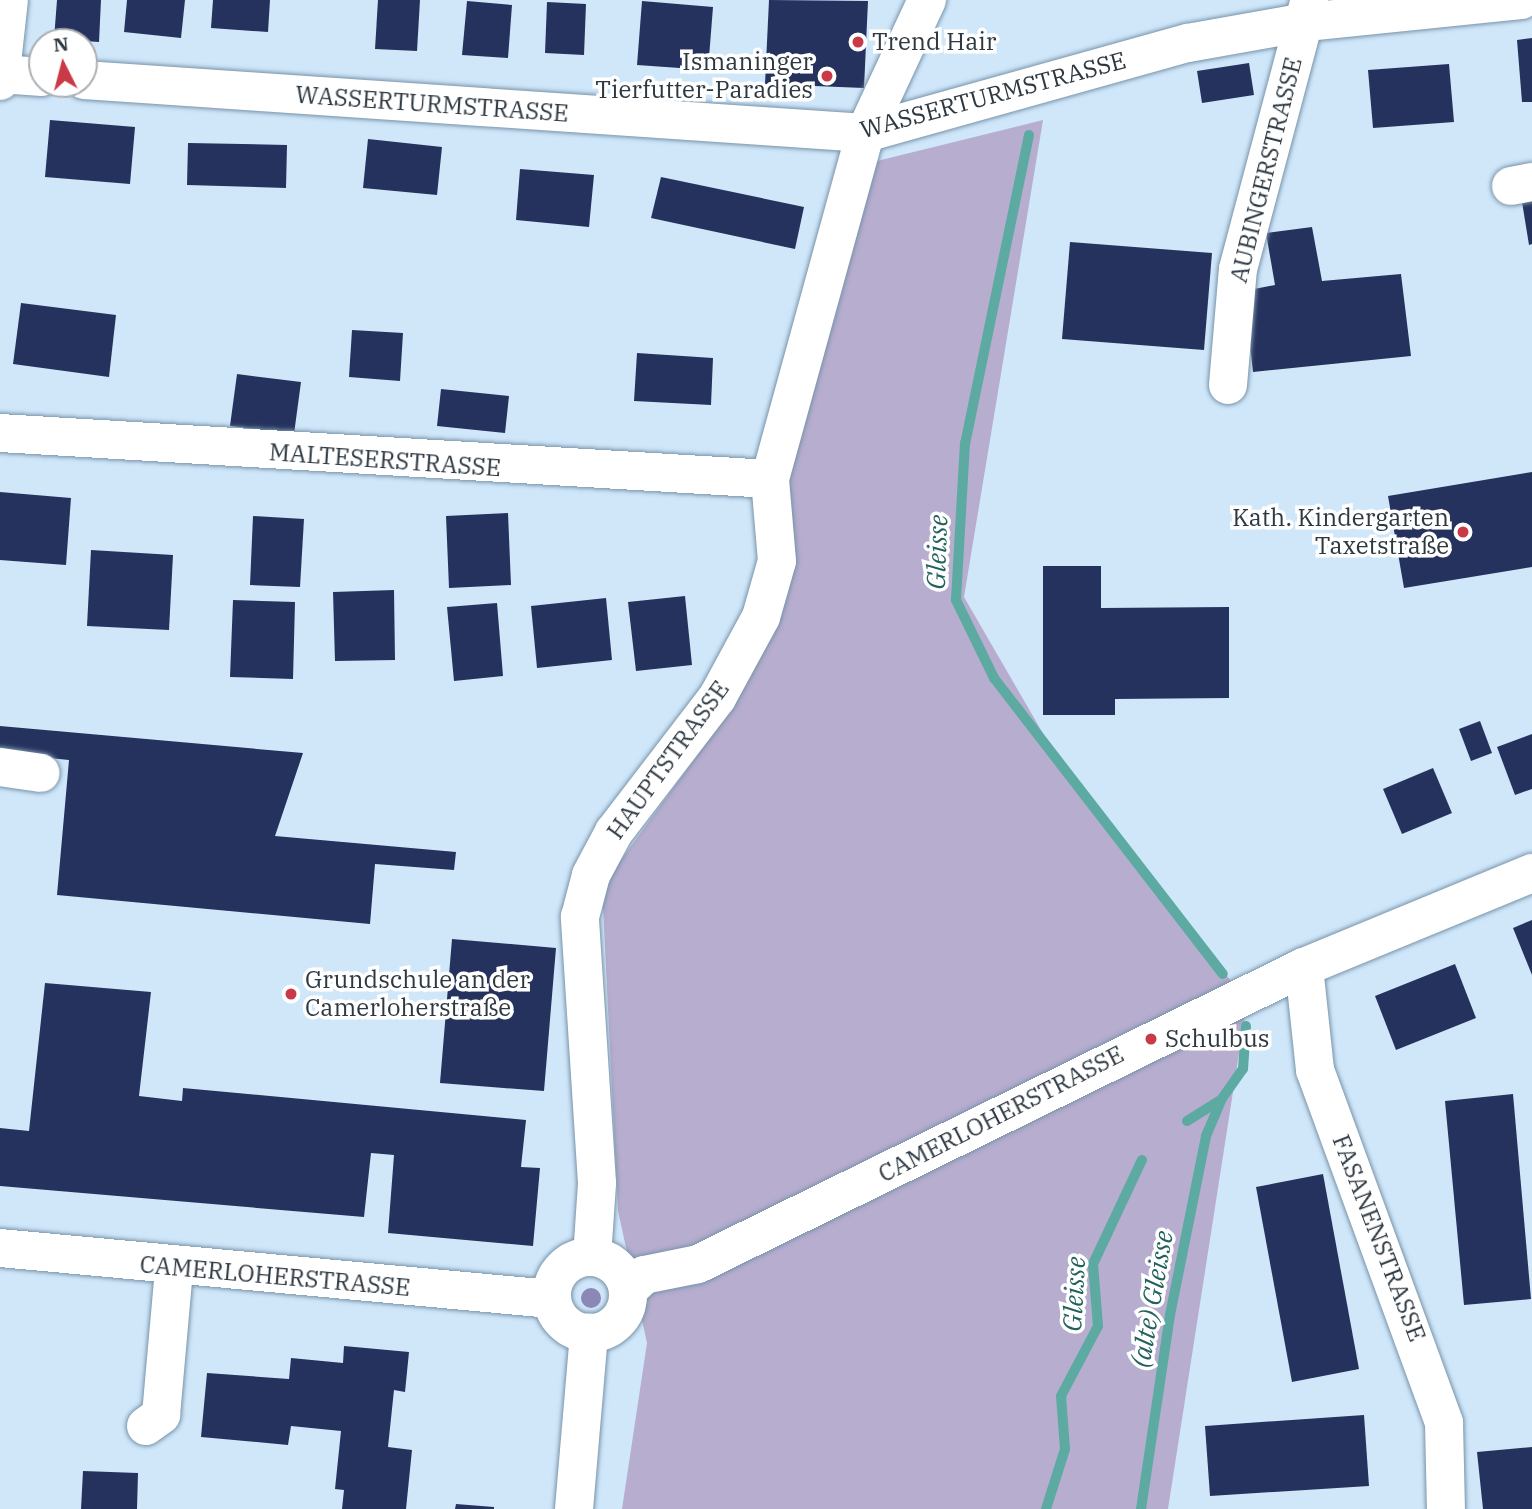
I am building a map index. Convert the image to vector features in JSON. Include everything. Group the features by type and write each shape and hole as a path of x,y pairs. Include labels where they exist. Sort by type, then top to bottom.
{"street":[{"path":"9,0 0,77 28,77"},
{"name":"HAUPTSTRASSE","path":"592,1257 597,1183 580,916 592,875 614,832 717,698 761,617 778,561 771,479 864,133 927,0"},
{"name":"WASSERTURMSTRASSE","path":"98,81 864,133 1308,11 1521,0"},
{"name":"AUBINGERSTRASSE","path":"1228,385 1238,269 1284,76 1308,11"},
{"name":"MALTESERSTRASSE","path":"0,433 771,479"},
{"path":"0,768 41,773"},
{"name":"CAMERLOHERSTRASSE","path":"628,1290 644,1275 698,1264 1304,967 1532,873"},
{"name":"FASANENSTRASSE","path":"1304,967 1315,1070 1444,1423 1446,1509"},
{"name":"CAMERLOHERSTRASSE","path":"0,1248 174,1268 551,1299"},
{"path":"592,1257 612,1264 628,1290 614,1325 589,1333 568,1327 551,1299 567,1264 592,1257"},
{"path":"146,1426 161,1415 174,1268"},
{"path":"574,1509 589,1333"}],"shaded area":[{"path":"1043,120 964,597 1048,742 1247,1002 1168,1509 622,1509 647,1343 618,1211 602,886 733,706 788,469 873,162"}],"building":[{"path":"57,0 101,0 99,42 98,28 55,28"},
{"path":"127,0 185,0 181,38 124,32"},
{"path":"213,0 270,0 268,32 211,28"},
{"path":"378,0 420,0 417,51 375,49"},
{"path":"769,0 868,1 864,88 765,84"},
{"path":"467,1 512,5 508,58 462,55"},
{"path":"642,1 713,7 708,70 637,65"},
{"path":"547,2 586,4 584,55 545,53"},
{"path":"1532,38 1532,102 1522,102 1517,40"},
{"path":"1249,63 1254,95 1202,103 1197,71"},
{"path":"1449,64 1454,122 1373,128 1368,70"},
{"path":"50,120 135,127 130,184 45,177"},
{"path":"368,139 442,147 437,195 363,188"},
{"path":"188,143 287,145 286,188 187,185"},
{"path":"520,169 594,175 589,227 516,220"},
{"path":"661,177 804,207 795,249 651,218"},
{"path":"1532,201 1532,244 1529,245 1522,202"},
{"path":"1312,227 1322,281 1401,274 1411,356 1253,372 1244,291 1275,285 1266,233"},
{"path":"1070,242 1212,253 1204,350 1062,339"},
{"path":"21,303 116,315 109,377 13,364"},
{"path":"352,330 403,333 400,381 349,377"},
{"path":"637,353 713,358 711,405 634,401"},
{"path":"237,374 301,382 294,434 230,426"},
{"path":"441,389 509,396 505,433 437,426"},
{"name":"Kath. Kindergarten Taxetstraße","path":"1532,472 1532,567 1404,588 1388,496"},
{"path":"0,492 71,498 66,565 0,560"},
{"path":"508,513 511,585 449,588 446,516"},
{"path":"253,516 304,519 300,587 250,585"},
{"path":"91,550 173,555 169,630 87,626"},
{"path":"1043,566 1101,566 1101,608 1229,607 1229,698 1115,699 1115,715 1043,715"},
{"path":"394,590 395,660 335,661 333,592"},
{"path":"685,596 692,665 636,671 628,602"},
{"path":"606,598 612,660 537,668 531,606"},
{"path":"233,600 295,602 293,679 230,677"},
{"path":"497,603 503,676 454,681 447,607"},
{"path":"1480,721 1492,753 1471,761 1459,729"},
{"path":"0,726 303,753 275,836 456,852 454,870 375,864 370,924 57,895 69,760 0,753"},
{"path":"1532,734 1532,789 1515,795 1497,747"},
{"path":"1433,768 1452,813 1402,834 1383,789"},
{"path":"1532,920 1532,975 1513,928"},
{"path":"452,939 556,948 544,1091 440,1083"},
{"path":"1455,964 1476,1018 1396,1050 1375,996"},
{"path":"45,983 151,992 139,1096 182,1101 183,1088 526,1120 521,1167 540,1168 533,1246 388,1233 394,1155 371,1153 364,1217 0,1186 0,1128 29,1131"},
{"path":"1513,1094 1531,1299 1464,1305 1445,1101"},
{"path":"1323,1174 1359,1369 1292,1382 1256,1187"},
{"path":"344,1346 409,1352 405,1392 394,1390 388,1447 412,1450 406,1509 342,1509 344,1490 335,1489 341,1431 291,1426 288,1445 201,1437 207,1373 289,1379 291,1358 343,1363"},
{"path":"1364,1415 1369,1486 1210,1496 1205,1426"},
{"path":"1532,1447 1532,1509 1483,1509 1477,1452"},
{"path":"83,1471 138,1473 137,1509 81,1509"},
{"path":"456,1504 494,1507 494,1509 455,1509"}],"waterway":[{"name":"Gleisse","path":"1029,135 965,443 956,600 994,678 1223,974"},
{"name":"Gleisse","path":"1187,1121 1221,1100 1243,1069 1246,1026"},
{"name":"(alte) Gleisse","path":"1141,1509 1170,1315 1206,1136 1221,1100"},
{"name":"Gleisse","path":"1046,1509 1065,1449 1061,1396 1098,1326 1093,1264 1142,1160"}],"place":[{"name":"Trend Hair","path":"858,42"},
{"name":"Ismaninger Tierfutter-Paradies","path":"827,76"},
{"name":"Kath. Kindergarten Taxetstraße","path":"1463,532"},
{"name":"Grundschule an der Camerloherstraße","path":"291,994"},
{"name":"Schulbus","path":"1151,1039"}]}
